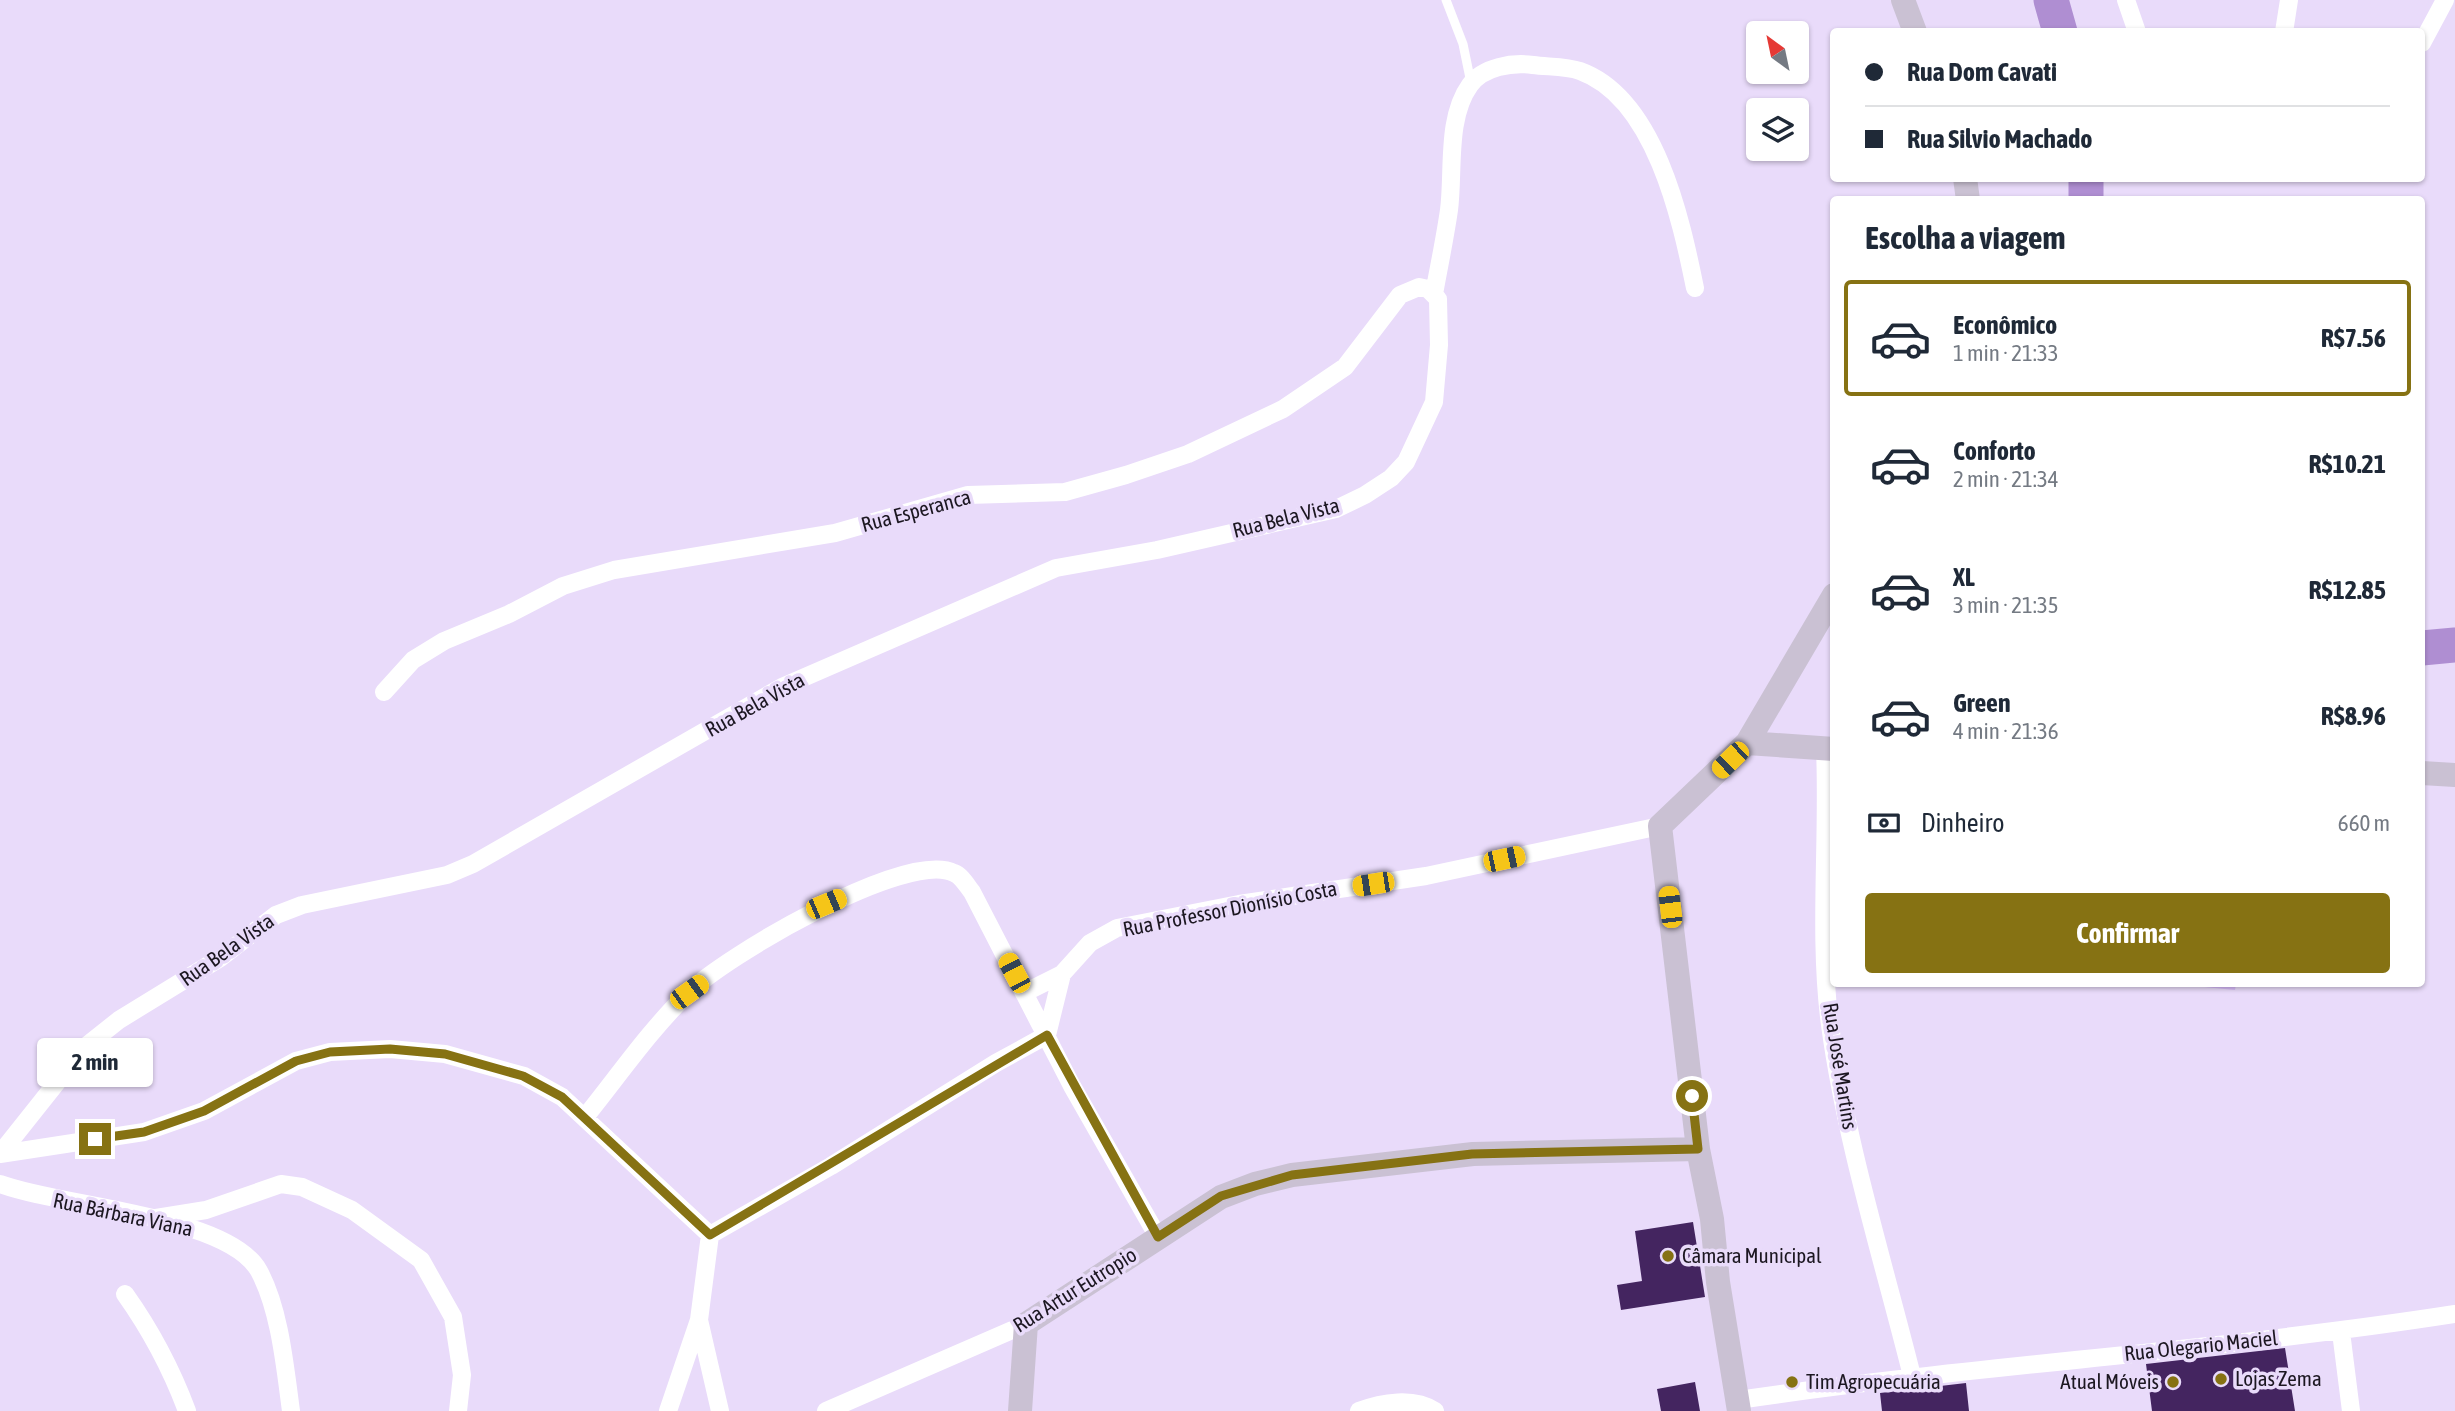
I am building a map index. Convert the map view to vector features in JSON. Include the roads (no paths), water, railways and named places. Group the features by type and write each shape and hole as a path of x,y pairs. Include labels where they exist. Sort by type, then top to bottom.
{"main road":[{"path":"1903,0 1914,28"},
{"path":"1739,1405 1718,1282 1712,1219 1698,1149 1660,826 1747,743 1830,602"},
{"path":"1747,743 1829,749"},
{"path":"2425,773 2455,775"},
{"name":"Rua Artur Eutropio","path":"1026,1324 1221,1196 1292,1175 1472,1154 1698,1149"},
{"path":"1020,1411 1026,1324"}],"street":[{"path":"2126,0 2136,28"},
{"path":"2285,28 2289,0"},
{"path":"2425,37 2445,0"},
{"path":"1471,83 1492,68 1527,64 1580,71 1622,97 1656,154 1681,220 1695,288"},
{"name":"Rua Bela Vista","path":"0,1154 85,1047 119,1020 220,958 276,915 302,905 447,876 473,864 782,687 1056,568 1157,550 1336,509 1391,478 1406,462 1434,402 1441,307 1426,290 1449,209 1455,131 1461,99 1471,83"},
{"name":"Rua Esperanca","path":"384,692 413,660 444,641 509,614 563,586 614,570 835,533 968,495 1065,492 1188,454 1283,409 1345,367 1364,347 1389,306 1400,295 1426,290"},
{"name":"Rua José Martins","path":"1829,749 1824,924 1830,1024 1851,1134 1912,1376"},
{"name":"Rua Professor Dionísio Costa","path":"1024,993 1062,974 1090,943 1117,929 1143,922 1239,904 1426,876 1660,826"},
{"path":"586,1116 689,992 826,904 883,880 939,869 954,872 972,892 1024,993 1158,1237"},
{"path":"710,1235 1047,1035 1062,974"},
{"path":"0,1154 144,1132 204,1111 296,1061 330,1052 390,1049 445,1054 523,1076 562,1097 586,1116 710,1235"},
{"name":"Rua Bárbara Viana","path":"0,1184 29,1195 156,1218 238,1246 255,1265 280,1336 291,1411"},
{"path":"156,1218 206,1210 281,1184 302,1187 352,1210 421,1261 453,1317 462,1375 458,1411"},
{"path":"668,1411 699,1320 710,1235"},
{"path":"125,1294 154,1335 173,1373 187,1411"},
{"name":"Rua Olegario Maciel","path":"1739,1405 1912,1376 2341,1332 2455,1314"},
{"path":"699,1320 720,1411"},
{"name":"Rua Artur Eutropio","path":"826,1411 1026,1324"},
{"path":"2341,1332 2351,1411"},
{"path":"1359,1411 1375,1405 1405,1402 1435,1411"}],"lane":[{"path":"1446,0 1463,44 1471,83"}],"waterway":[{"path":"2051,0 2059,28"},
{"path":"2086,182 2086,196"},
{"path":"2425,648 2455,645"}],"place":[{"name":"Câmara Municipal","path":"1668,1256"},
{"name":"Lojas Zema","path":"2221,1379"},
{"name":"Tim Agropecuária","path":"1792,1382"},
{"name":"Atual Móveis","path":"2173,1382"}]}
